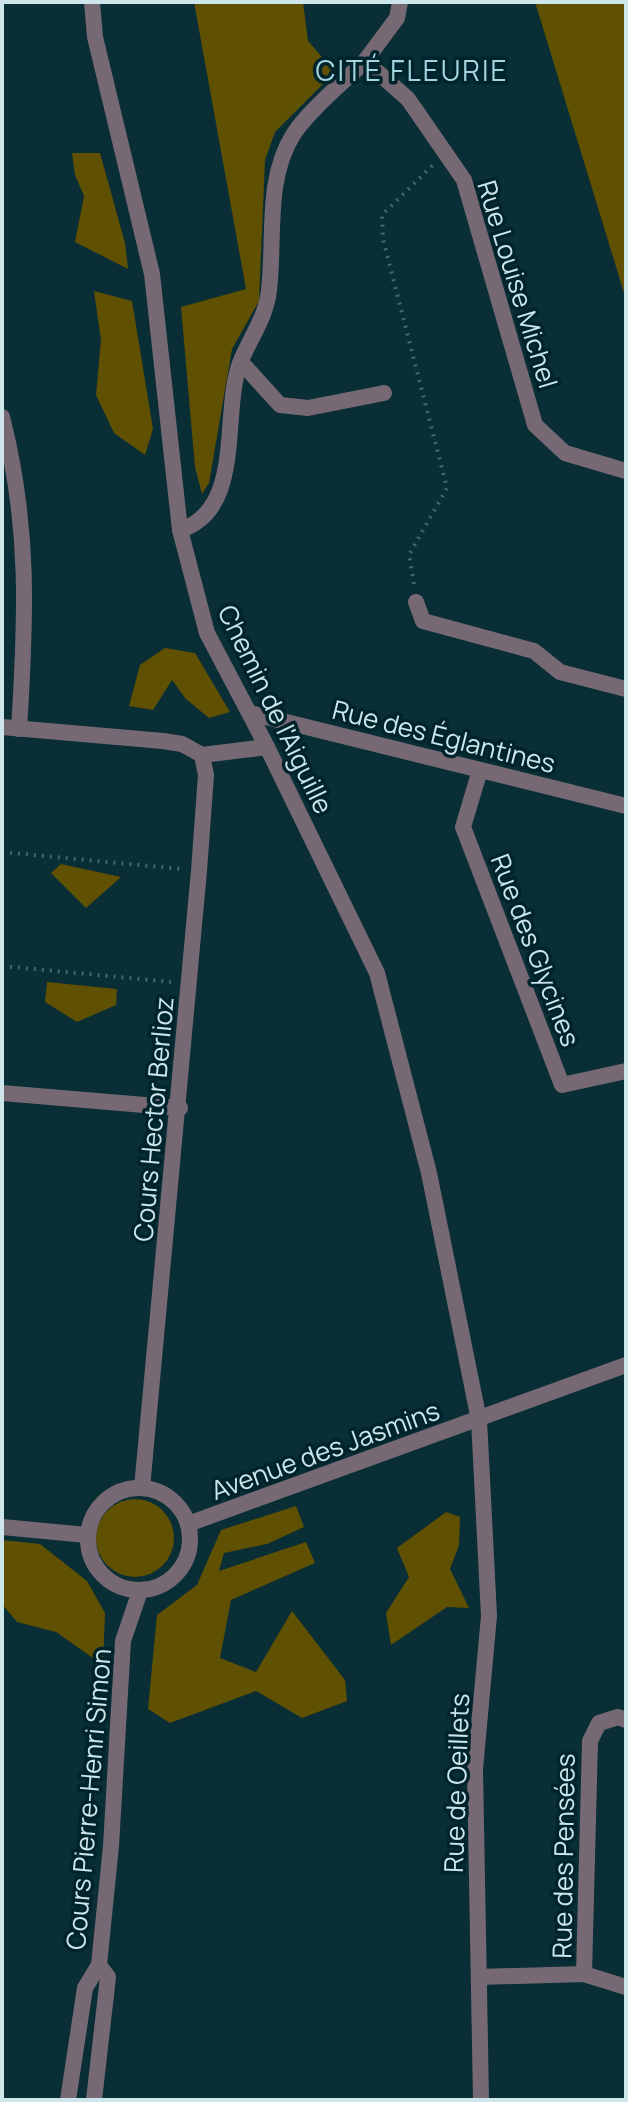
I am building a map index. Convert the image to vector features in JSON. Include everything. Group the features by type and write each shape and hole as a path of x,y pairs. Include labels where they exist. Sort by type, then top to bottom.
{"street":[{"name":"Chemin de l'Aiguille","path":"92,2 95,37 152,274 180,530 207,633 250,713 377,973 429,1173 479,1420"},
{"path":"180,530 206,517 223,482 233,389 241,362 260,325 269,292 275,184 292,135 365,61 397,18 400,2"},
{"name":"Rue Louise Michel","path":"365,61 408,99 464,180 535,425 565,453 626,471"},
{"path":"241,362 280,405 308,408 384,393"},
{"path":"2,417 11,453 26,576 10,728 163,741 182,744 202,755 267,747"},
{"path":"416,602 423,621 534,651 560,672 626,689"},
{"name":"Rue des Églantines","path":"250,713 626,806"},
{"name":"Cours Hector Berlioz","path":"142,1488 180,1108 206,784 202,755"},
{"name":"Rue des Glycines","path":"480,770 463,827 562,1085 626,1071"},
{"path":"2,1093 180,1108"},
{"name":"Avenue des Jasmins","path":"188,1524 626,1365"},
{"name":"Rue de Oeillets","path":"479,1420 489,1616 475,1769 481,2100"},
{"path":"142,1488 170,1498 188,1524 190,1544 181,1569 155,1589 140,1591 114,1585 93,1564 87,1535 94,1513 106,1499 130,1489 142,1488"},
{"path":"2,1527 87,1535"},
{"name":"Cours Pierre-Henri Simon","path":"68,2100 85,1988 99,1965 111,1846 123,1641 140,1591"},
{"name":"Rue des Pensées","path":"584,1974 590,1741 599,1723 618,1717 626,1720"},
{"name":"Cours Pierre-Henri Simon","path":"94,2100 108,1977 99,1965"},
{"path":"479,1977 584,1974 626,1987"}],"path":[{"path":"416,602 409,555 447,488 383,239 382,215 445,153"},
{"path":"2,852 199,871"},
{"path":"2,966 190,984"}],"shaded area":[{"path":"194,2 303,2 308,41 335,72 275,132 265,160 259,301 232,349 209,483 202,494 195,467 181,307 246,289"},
{"path":"535,2 626,2 626,296 625,296"},
{"path":"72,153 100,153 125,243 128,269 75,242 84,196 75,175"},
{"path":"94,291 132,301 153,429 145,455 114,433 96,395 101,340"},
{"path":"165,648 195,653 230,712 209,718 186,699 172,680 153,710 129,706 140,665"},
{"path":"61,864 121,877 86,908 51,873"},
{"path":"47,982 117,989 116,1005 77,1022 45,1002"},
{"path":"127,1499 143,1499 157,1505 168,1516 174,1538 168,1560 157,1571 143,1577 127,1577 113,1571 102,1560 96,1546 96,1530 102,1516 113,1505"},
{"path":"296,1506 304,1527 267,1544 224,1553 219,1571 306,1542 315,1563 231,1600 220,1658 256,1672 292,1611 345,1680 347,1701 302,1718 256,1691 170,1723 148,1709 157,1615 197,1585 221,1530"},
{"path":"446,1512 460,1517 459,1545 450,1569 469,1608 447,1607 391,1645 386,1613 409,1577 397,1548"},
{"path":"2,1540 40,1544 87,1581 105,1613 103,1665 56,1632 17,1622 2,1604"}],"district":[{"name":"CITÉ FLEURIE","path":"412,70"}]}
